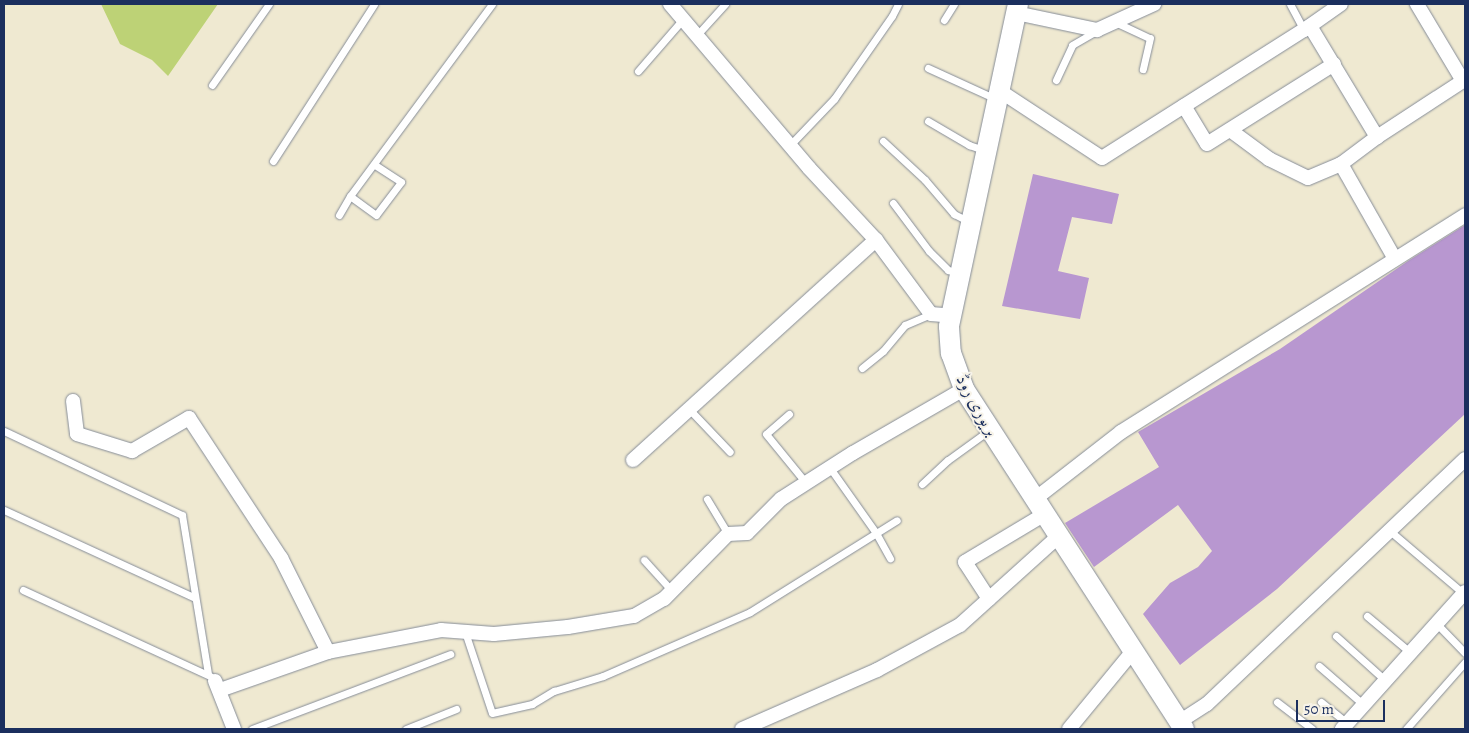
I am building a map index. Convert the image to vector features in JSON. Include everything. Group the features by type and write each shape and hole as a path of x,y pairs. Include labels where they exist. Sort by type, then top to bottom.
{"main road":[{"name":"بریوری روڈ","path":"1017,6 952,316 950,327 951,353 964,389 1181,726"}],"street":[{"path":"670,4 790,145 876,240 931,314 952,316"},
{"path":"1017,6 1097,30 1154,4"},
{"path":"999,96 1102,158 1307,28 1341,4"},
{"path":"1230,130 1269,159 1308,178 1341,164 1377,137 1463,81 1417,4"},
{"path":"1307,28 1334,64 1377,137"},
{"path":"1184,106 1207,144 1334,64"},
{"path":"1341,164 1395,259"},
{"path":"989,599 965,562 1040,506 1121,432 1465,215"},
{"path":"633,460 876,240"},
{"path":"234,729 214,681 328,652 441,630 503,633 568,627 634,616 664,599 728,534 747,533 781,499 964,389"},
{"path":"73,401 76,434 132,451 190,418 281,558 328,652"},
{"path":"1181,726 1207,704 1390,531 1463,465"},
{"path":"742,729 877,670 960,625 1059,536"},
{"path":"1344,726 1465,593"},
{"path":"1069,729 1133,650"}],"lane":[{"path":"212,85 269,4"},
{"path":"273,161 374,4"},
{"path":"339,215 350,196 375,165 379,156 492,4"},
{"path":"697,35 725,4"},
{"path":"790,145 834,99 892,16 898,4"},
{"path":"944,20 954,4"},
{"path":"1290,4 1307,28"},
{"path":"638,71 683,20"},
{"path":"1115,22 1150,38 1143,69"},
{"path":"1056,80 1072,44 1097,30"},
{"path":"928,68 999,96"},
{"path":"928,121 968,144 987,151"},
{"path":"883,141 924,180 954,214 972,222"},
{"path":"350,196 376,215 401,182 375,165"},
{"path":"893,203 929,251 948,270 961,274"},
{"path":"862,368 883,351 905,325 931,314"},
{"path":"689,409 730,452"},
{"path":"789,414 766,434 806,483"},
{"path":"922,484 948,460 990,430"},
{"path":"4,431 182,515 195,598 214,681"},
{"path":"830,468 876,533 890,558"},
{"path":"707,499 728,534"},
{"path":"4,510 195,598"},
{"path":"465,632 492,713 532,704 554,692 603,676 750,612 897,520"},
{"path":"1390,531 1465,593"},
{"path":"644,560 672,592"},
{"path":"22,590 214,681"},
{"path":"1367,616 1411,653"},
{"path":"1437,624 1465,653"},
{"path":"1336,636 1386,681"},
{"path":"252,729 450,654"},
{"path":"1406,729 1465,662"},
{"path":"1319,666 1364,705"},
{"path":"1277,702 1312,729"},
{"path":"1321,702 1344,726"},
{"path":"406,729 456,709"}],"green space":[{"path":"101,4 218,4 168,76 152,60 120,44"}],"building":[{"path":"1033,174 1119,194 1112,224 1072,217 1058,271 1089,278 1080,319 1002,306"},
{"path":"1465,225 1465,414 1277,589 1180,665 1143,614 1170,583 1198,567 1212,551 1178,505 1094,567 1065,523 1159,467 1138,432 1280,349 1408,261"}]}
